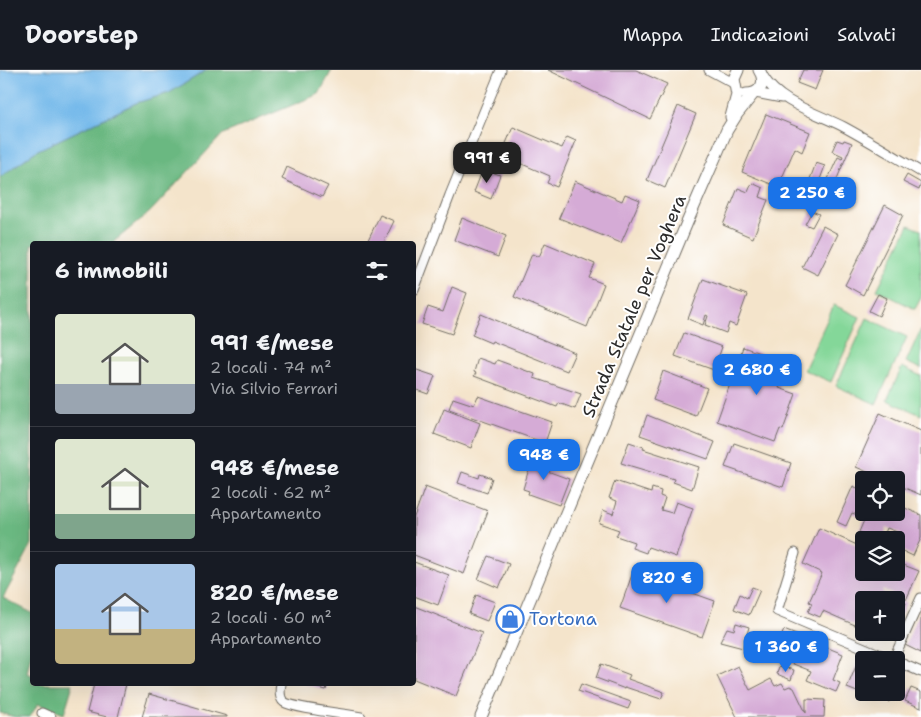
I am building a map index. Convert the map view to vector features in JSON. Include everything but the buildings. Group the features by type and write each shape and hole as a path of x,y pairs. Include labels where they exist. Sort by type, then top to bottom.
{"main road":[{"name":"Strada Statale per Voghera","path":"728,130 736,101 734,79 738,70"},
{"name":"Strada Statale per Voghera","path":"481,717 686,225 728,130 737,114 761,87 761,73"},
{"path":"736,86 745,94 754,94"}],"street":[{"path":"416,285 501,70"},
{"path":"709,70 736,86"},
{"path":"761,73 771,87 787,99 849,130 921,172"},
{"path":"754,94 787,99"},
{"path":"795,553 777,611 873,651"},
{"path":"898,651 921,598"},
{"path":"905,665 921,672"},
{"path":"280,686 282,699 285,703 301,708 361,717"}],"green space":[{"path":"207,70 332,70 319,94 223,134 150,212 115,241 30,241 30,548 3,598 30,612 30,659 27,673 30,674 30,686 72,686 64,714 38,704 30,717 15,717 0,713 0,177 36,151 136,103 169,93"},
{"path":"909,225 921,230 921,298 915,309 877,290"},
{"path":"834,305 860,317 831,382 804,370"},
{"path":"867,318 907,337 876,404 836,386"},
{"path":"921,329 921,369 906,362"},
{"path":"902,367 921,376 921,415 887,400"}],"water":[{"path":"0,70 207,70 169,93 136,103 36,151 0,177"}],"place":[{"name":"Tortona","path":"510,619"}]}
